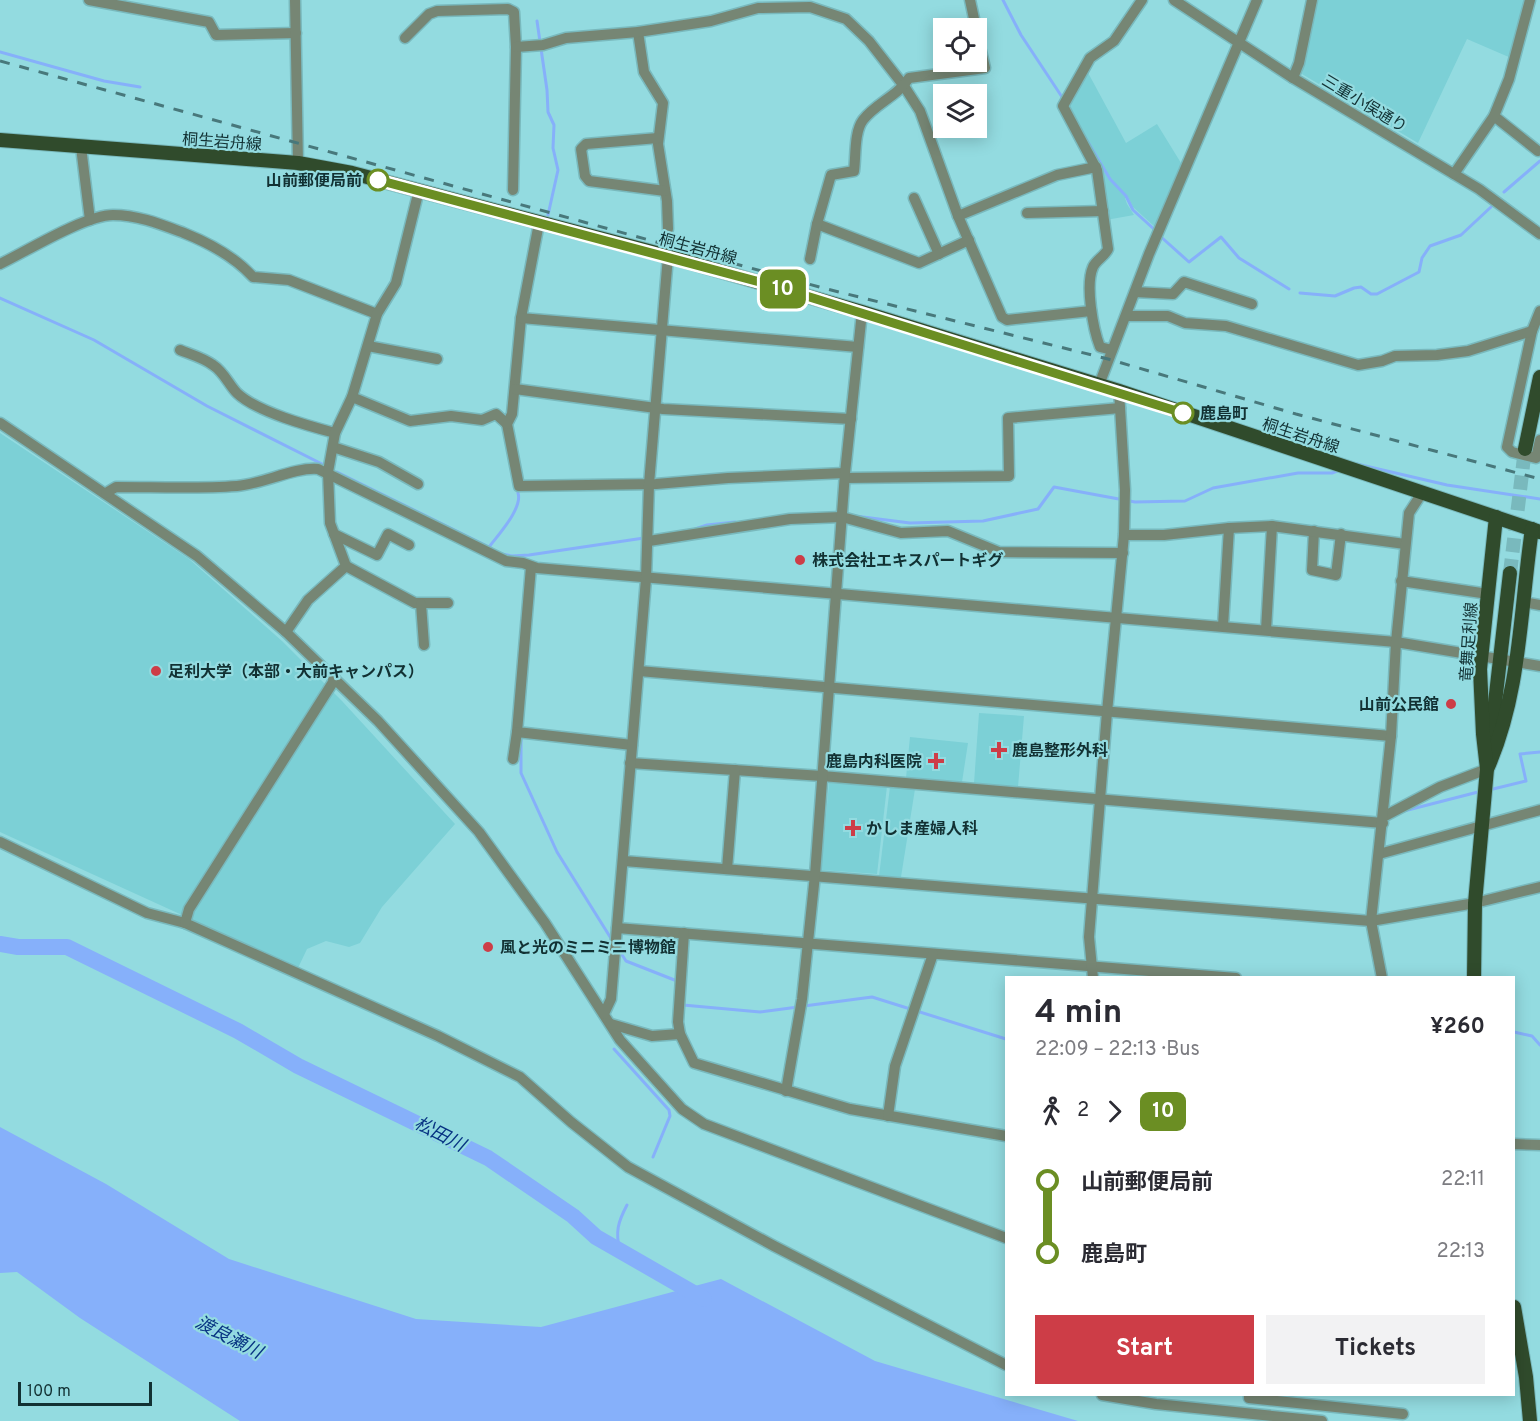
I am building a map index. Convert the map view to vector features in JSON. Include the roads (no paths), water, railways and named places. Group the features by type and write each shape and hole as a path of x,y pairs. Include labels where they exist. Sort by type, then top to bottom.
{"main road":[{"name":"桐生岩舟線","path":"0,140 298,163 352,173 419,190 668,256 862,312 1119,391 1536,530"},
{"path":"1525,449 1540,377"},
{"name":"竜舞足利線","path":"1474,976 1475,903 1487,769 1481,699 1481,657 1496,518"},
{"name":"竜舞足利線","path":"1487,769 1500,739 1513,690 1523,602 1536,530"},
{"path":"1487,769 1510,573"},
{"path":"1515,1313 1526,1377 1530,1421"}],"street":[{"path":"89,0 209,22 216,36 296,33"},
{"path":"295,0 298,163"},
{"path":"970,0 974,18"},
{"path":"1112,350 1100,347 1091,311 1090,282 1093,266 1108,249 1096,167 1063,106 1090,58 1114,41 1142,0"},
{"name":"三重小俣通り","path":"1174,0 1293,78 1479,189 1540,234"},
{"path":"1099,385 1135,292 1257,0"},
{"path":"1293,78 1299,63 1311,0"},
{"path":"1454,174 1494,116 1509,79 1530,0"},
{"path":"516,47 543,45 566,38 638,32 711,21 757,4 810,7 846,19 863,34 904,86 920,111 958,216 1002,317 1007,320 1091,311"},
{"path":"405,38 429,14 448,5 508,9 514,12 516,47 513,190"},
{"path":"638,32 645,72 663,103 658,138 668,230"},
{"path":"810,259 831,175 854,171 859,129 864,119 904,86 909,78 916,75 945,72"},
{"path":"1494,116 1538,151"},
{"path":"658,138 586,144 581,148 589,181 665,191"},
{"path":"81,147 90,220"},
{"path":"958,216 1057,175 1096,167"},
{"path":"419,190 396,283 377,314 352,397 335,433 328,472 330,523 346,566 415,603 448,603"},
{"path":"914,198 939,254"},
{"path":"1027,213 1102,211"},
{"path":"0,264 90,220 112,215 146,219 222,251 253,277 289,280 377,314"},
{"path":"507,424 512,414 521,318 539,223"},
{"path":"817,224 919,263 969,240"},
{"path":"604,1014 611,999 624,861 649,537 649,484 668,256"},
{"path":"1135,292 1173,294 1184,282 1252,304"},
{"path":"1540,311 1532,332 1507,447 1512,453 1536,458 1540,440"},
{"path":"786,1091 802,999 815,875 845,476 862,312"},
{"path":"1126,316 1168,316 1185,323 1226,326 1358,365 1395,356 1437,356 1468,351 1532,332"},
{"path":"521,318 858,348"},
{"path":"368,346 437,359"},
{"path":"180,350 213,364 237,393 259,406 297,423 335,433"},
{"path":"515,389 655,408 851,418"},
{"path":"1093,972 1089,937 1124,534 1125,490 1119,391"},
{"path":"352,397 410,421 451,416 482,420 496,414 507,424 519,486 649,484 845,476 1009,476 1008,418 1120,408"},
{"path":"0,423 197,556 286,632 411,755 479,832 545,923 632,1055 675,1101 704,1124 1005,1238"},
{"path":"333,447 379,462 418,484"},
{"path":"106,493 116,487 236,486 260,483 310,468 328,472 364,493 506,561 523,563 531,567 646,579 1117,616 1396,642 1540,666"},
{"path":"1382,976 1371,921 1391,736 1396,642 1408,513 1422,493"},
{"path":"649,537 790,519 842,517 901,533 948,531 999,552 1123,553"},
{"path":"1124,534 1164,535 1272,526 1405,544"},
{"path":"1266,630 1272,526"},
{"path":"1223,626 1229,528"},
{"path":"1314,531 1312,570 1336,574 1341,534"},
{"path":"334,534 377,555 388,534 409,545"},
{"path":"286,632 308,600 346,566"},
{"path":"513,759 531,567"},
{"path":"1401,581 1488,594"},
{"path":"1523,602 1540,605"},
{"path":"421,604 424,645"},
{"path":"639,671 1391,736"},
{"path":"185,923 189,909 335,679"},
{"path":"517,732 632,745"},
{"path":"630,763 1383,820 1440,787 1487,769"},
{"path":"727,869 735,770"},
{"path":"1379,854 1540,810"},
{"path":"0,842 147,913 185,923 438,1036 520,1077 571,1122 628,1167 774,1246 1005,1364"},
{"path":"624,861 1371,921 1475,903 1540,887"},
{"path":"617,928 933,954 1093,972 1188,976"},
{"path":"684,933 678,1008 680,1034 694,1063 850,1109 1005,1136"},
{"path":"888,1116 895,1066 933,954"},
{"path":"611,1024 652,1036 680,1034"},
{"path":"1515,1144 1540,1145"},
{"path":"1108,1396 1156,1404 1322,1421"},
{"path":"1249,1396 1249,1398 1403,1414"}],"water":[{"name":"渡良瀬川","path":"0,1127 106,1184 229,1259 416,1319 541,1327 721,1279 875,1361 1078,1421 240,1421 80,1318 17,1272 0,1273"}],"waterway":[{"path":"1003,0 1021,35 1064,100"},
{"path":"537,21 548,112 554,125 553,148 558,170 548,215"},
{"path":"0,52 104,81 140,87"},
{"path":"1085,137 1110,179 1126,196 1133,210 1156,231"},
{"path":"1504,192 1540,161"},
{"path":"1300,293 1335,296 1361,287 1371,294 1377,294 1419,272 1422,258 1430,246 1461,235 1491,207"},
{"path":"1160,236 1189,262 1221,237 1239,258 1289,289"},
{"path":"0,298 94,340 207,406 324,465"},
{"path":"1357,464 1447,485 1540,499"},
{"path":"855,516 910,523 983,521 1038,509 1054,487 1135,502 1185,501 1213,488 1298,473 1332,473 1340,470"},
{"path":"337,472 491,548"},
{"path":"489,547 513,514 519,499 518,493"},
{"path":"695,529 707,525 735,522"},
{"path":"502,554 529,555 644,538"},
{"path":"521,736 521,773 557,852 612,940"},
{"path":"1489,790 1526,781 1520,754 1540,752"},
{"path":"1404,811 1482,791"},
{"name":"松田川","path":"0,944 18,947 67,947 238,1031 298,1066 488,1158 573,1216 596,1237 704,1299"},
{"path":"619,950 626,961 677,981"},
{"path":"804,1006 872,997 1005,1039"},
{"path":"683,1005 760,1012 798,1007"},
{"path":"1515,1032 1532,1036 1540,1045"},
{"path":"614,1049 669,1110 670,1116 653,1157"},
{"path":"620,1251 618,1227 627,1205"}],"tunnel":[{"path":"1510,573 1525,449"}],"railway":[{"path":"0,61 823,288 1108,359 1296,414 1540,479"}],"place":[{"name":"山前郵便局前","path":"378,180"},
{"name":"鹿島町","path":"1183,413"},
{"name":"株式会社エキスパートギグ","path":"800,560"},
{"name":"足利大学（本部・大前キャンパス）","path":"156,671"},
{"name":"山前公民館","path":"1451,704"},
{"name":"鹿島整形外科","path":"999,750"},
{"name":"鹿島内科医院","path":"936,761"},
{"name":"かしま産婦人科","path":"853,828"},
{"name":"風と光のミニミニ博物館","path":"488,947"}]}
